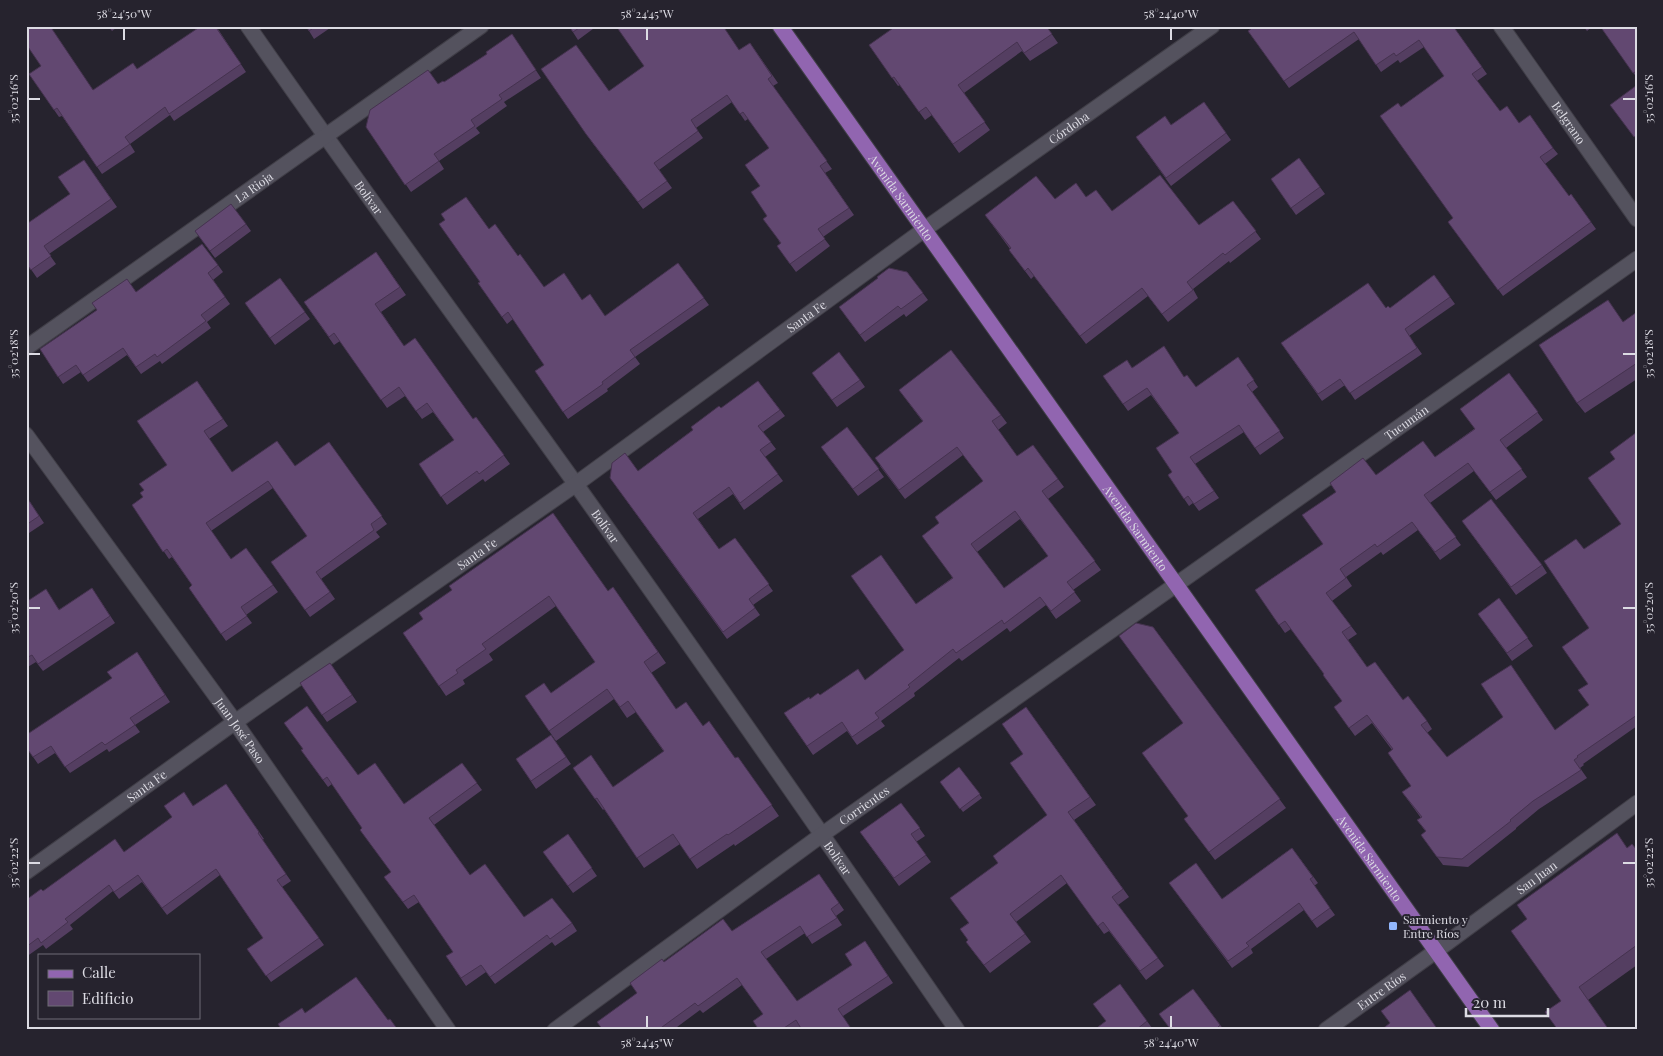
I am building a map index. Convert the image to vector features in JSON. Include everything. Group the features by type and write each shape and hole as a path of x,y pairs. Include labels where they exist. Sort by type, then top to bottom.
{"main road":[{"name":"Avenida Sarmiento","path":"780,26 1492,1030"}],"street":[{"name":"Bolívar","path":"248,26 325,137 576,484 823,834 957,1030"},
{"name":"La Rioja","path":"26,348 481,26"},
{"name":"Córdoba","path":"924,229 1212,26"},
{"name":"Belgrano","path":"1501,26 1637,219"},
{"name":"Santa Fe","path":"26,872 235,722 576,484 924,229"},
{"name":"Tucumán","path":"1175,584 1637,259"},
{"name":"Juan José Paso","path":"26,435 235,722 448,1030"},
{"name":"Corrientes","path":"555,1030 823,834 1175,584"},
{"name":"San Juan","path":"1436,951 1637,802"},
{"name":"Entre Ríos","path":"1326,1030 1436,951"}],"building":[{"path":"26,26 50,26 93,90 133,63 137,69 201,26 215,26 241,64 169,114 165,107 125,137 130,144 97,167 57,108 54,110 29,74 41,66 26,44"},
{"path":"306,26 316,26 309,31"},
{"path":"569,26 582,26 573,32"},
{"path":"616,26 723,26 739,50 750,43 772,76 768,79 827,161 820,166 849,208 818,229 825,239 790,264 777,246 781,243 763,219 767,216 751,192 760,186 745,165 769,148 743,112 740,114 727,95 691,120 698,131 654,163 667,181 638,202 586,134 541,69 576,45 609,91 644,66"},
{"path":"896,26 1046,26 1052,34 1024,53 1017,42 958,85 985,122 953,144 926,107 919,112 869,45"},
{"path":"1255,26 1453,26 1482,67 1472,74 1500,111 1507,106 1519,123 1530,115 1553,148 1540,157 1569,196 1571,194 1591,222 1498,290 1448,222 1453,218 1380,116 1398,103 1401,107 1444,76 1419,40 1396,56 1394,53 1376,65 1354,32 1284,81 1248,31"},
{"path":"1600,26 1637,26 1637,71 1633,73"},
{"path":"512,34 536,70 499,95 502,99 471,120 475,126 434,154 439,161 405,185 366,127 370,110 428,70 438,84 444,82 487,54 486,52"},
{"path":"1637,85 1637,135 1634,137 1610,105"},
{"path":"1204,102 1226,133 1166,178 1136,137 1165,116 1171,125"},
{"path":"1299,158 1320,187 1291,208 1271,179"},
{"path":"84,160 111,199 44,246 51,256 31,270 26,263 26,221 28,223 70,194 58,177"},
{"path":"1160,175 1199,225 1233,201 1256,231 1225,255 1223,253 1187,282 1193,290 1162,314 1142,288 1080,336 1028,268 1025,271 1009,250 1011,248 985,215 1036,176 1055,199 1076,183 1086,197 1096,190 1112,211"},
{"path":"466,197 489,229 495,224 544,287 564,273 582,300 590,294 605,316 678,263 704,298 630,350 635,357 602,382 603,384 563,412 535,371 544,365 508,312 502,317 439,224 445,220 441,214"},
{"path":"231,204 246,224 210,251 195,231"},
{"path":"202,244 218,265 208,273 225,297 201,315 206,321 157,357 155,354 136,367 123,348 83,375 76,365 58,377 40,349 97,310 92,303 127,279 136,292"},
{"path":"376,252 400,287 375,304 404,346 415,338 473,419 476,417 504,455 479,474 477,471 441,497 419,464 454,440 427,403 416,411 399,387 381,400 334,333 329,337 304,302"},
{"path":"889,268 907,272 923,293 901,309 898,306 860,335 839,307"},
{"path":"1434,275 1450,297 1405,329 1417,348 1350,393 1340,379 1318,394 1281,343 1368,283 1386,308 1388,306 1390,308"},
{"path":"280,278 305,312 270,338 245,303"},
{"path":"1608,300 1623,322 1637,312 1637,363 1577,403 1539,345"},
{"path":"1164,346 1184,377 1187,375 1196,387 1238,357 1254,380 1247,385 1280,431 1255,448 1239,425 1190,457 1214,491 1194,504 1188,496 1184,499 1168,475 1172,472 1156,448 1179,433 1147,388 1123,404 1103,376 1127,360 1132,368"},
{"path":"951,350 1001,415 992,421 1017,456 1033,445 1058,479 1042,491 1095,561 1067,582 1075,592 1051,611 1040,597 1004,624 1002,620 956,653 953,649 908,685 910,687 875,713 879,718 852,737 842,722 807,746 784,713 809,697 810,699 818,693 820,695 858,669 865,680 904,650 851,576 881,555 916,604 953,578 922,536 939,523 935,517 983,481 957,447 899,490 875,458 923,421 899,390","holes":["1015,511 1048,556 1004,588 971,544"]},
{"path":"839,352 860,380 832,400 812,373"},
{"path":"1509,373 1538,412 1500,440 1522,469 1490,492 1468,463 1424,495 1456,537 1435,552 1412,522 1377,547 1375,544 1340,569 1346,578 1326,593 1351,626 1342,632 1367,667 1375,662 1403,700 1408,696 1427,721 1421,725 1447,757 1503,717 1481,684 1511,665 1555,730 1589,705 1578,690 1588,684 1562,647 1589,628 1544,561 1576,539 1584,549 1621,524 1588,478 1615,459 1610,452 1637,432 1637,715 1577,756 1574,760 1581,770 1533,801 1511,821 1462,859 1437,857 1421,835 1426,831 1417,820 1422,817 1402,792 1411,786 1388,753 1393,749 1367,715 1349,728 1334,707 1342,701 1324,674 1285,621 1279,625 1255,590 1323,544 1302,515 1336,492 1330,483 1363,458 1376,475 1423,441 1435,457 1475,429 1460,409"},
{"path":"197,381 223,419 204,431 232,472 277,441 295,466 329,442 382,516 371,524 374,530 316,572 330,592 305,610 271,562 307,536 268,481 206,523 231,559 246,548 273,585 241,607 247,616 221,634 189,588 192,585 167,549 163,552 132,505 143,497 140,493 144,490 139,484 167,465 137,421"},
{"path":"758,381 780,410 758,426 771,442 760,450 778,474 740,503 729,487 693,513 719,549 735,538 769,584 749,599 755,608 723,632 610,478 612,463 625,453 638,471 693,430 691,427 719,406 721,408"},
{"path":"847,427 879,469 853,489 821,447"},
{"path":"26,496 39,516 26,525"},
{"path":"1491,499 1542,565 1511,587 1462,521"},
{"path":"553,513 608,591 613,587 658,652 644,662 676,709 686,702 703,726 709,721 735,758 738,757 772,805 690,859 673,834 637,858 597,798 595,799 573,768 591,755 613,787 664,751 628,701 620,707 607,689 549,731 525,696 544,683 551,693 595,662 549,596 482,644 486,649 456,670 458,673 439,686 403,633 423,619 419,613 452,590 449,586"},
{"path":"92,588 110,616 38,664 32,655 26,658 26,602 46,589 59,610"},
{"path":"1499,598 1528,638 1507,653 1478,614"},
{"path":"1136,623 1153,627 1280,799 1209,852 1184,819 1188,816 1142,753 1183,723 1119,636"},
{"path":"137,652 165,695 130,718 135,725 105,745 102,742 65,767 51,746 33,757 26,747 26,735 112,678 107,672"},
{"path":"330,663 352,695 322,715 300,683"},
{"path":"307,706 358,775 375,763 404,804 462,763 477,783 429,818 470,875 485,864 524,917 552,898 572,923 550,939 547,935 490,977 481,965 461,978 446,956 453,952 414,895 403,902 384,877 391,872 360,830 362,828 327,777 323,780 284,723"},
{"path":"1026,707 1090,797 1068,812 1123,889 1112,897 1158,958 1140,971 1103,922 1098,926 1061,875 1010,914 1025,934 984,965 966,942 968,940 960,929 969,923 950,898 998,863 993,856 1047,815 1010,763 1023,754 1002,724"},
{"path":"551,735 566,757 531,781 516,759"},
{"path":"959,767 980,794 960,809 940,782"},
{"path":"226,784 286,874 277,880 319,938 266,976 247,949 263,938 216,869 162,908 138,875 114,892 109,885 65,919 68,922 41,943 38,938 26,947 26,900 41,889 43,891 115,839 124,852 172,817 164,806 184,792 193,806"},
{"path":"901,803 920,828 911,834 926,855 894,878 860,832"},
{"path":"1617,833 1627,848 1632,844 1637,850 1637,945 1579,987 1609,1030 1558,1030 1545,1012 1561,1001 1511,931 1527,919 1517,905"},
{"path":"568,834 592,868 568,886 543,852"},
{"path":"1292,848 1313,877 1310,879 1330,908 1312,921 1299,903 1246,943 1249,946 1228,961 1169,883 1196,863 1222,899"},
{"path":"819,874 839,903 831,909 837,918 807,937 800,926 761,952 797,1001 852,965 845,954 865,941 888,976 838,1009 852,1030 802,1030 796,1020 781,1030 759,1030 753,1021 763,1014 737,978 698,1006 695,1003 658,1030 603,1030 597,1022 637,993 630,983 662,959 664,962 723,919 732,931"},
{"path":"356,977 388,1020 390,1019 398,1030 282,1030 278,1024 302,1008 305,1013"},
{"path":"1120,984 1147,1021 1136,1030 1094,1030 1106,1021 1093,1004"},
{"path":"1193,989 1220,1025 1215,1030 1171,1030 1159,1014"},
{"path":"1410,990 1438,1030 1381,1030 1390,1023 1381,1011"}],"place":[{"name":"Sarmiento y Entre Ríos","path":"1393,926"}]}
